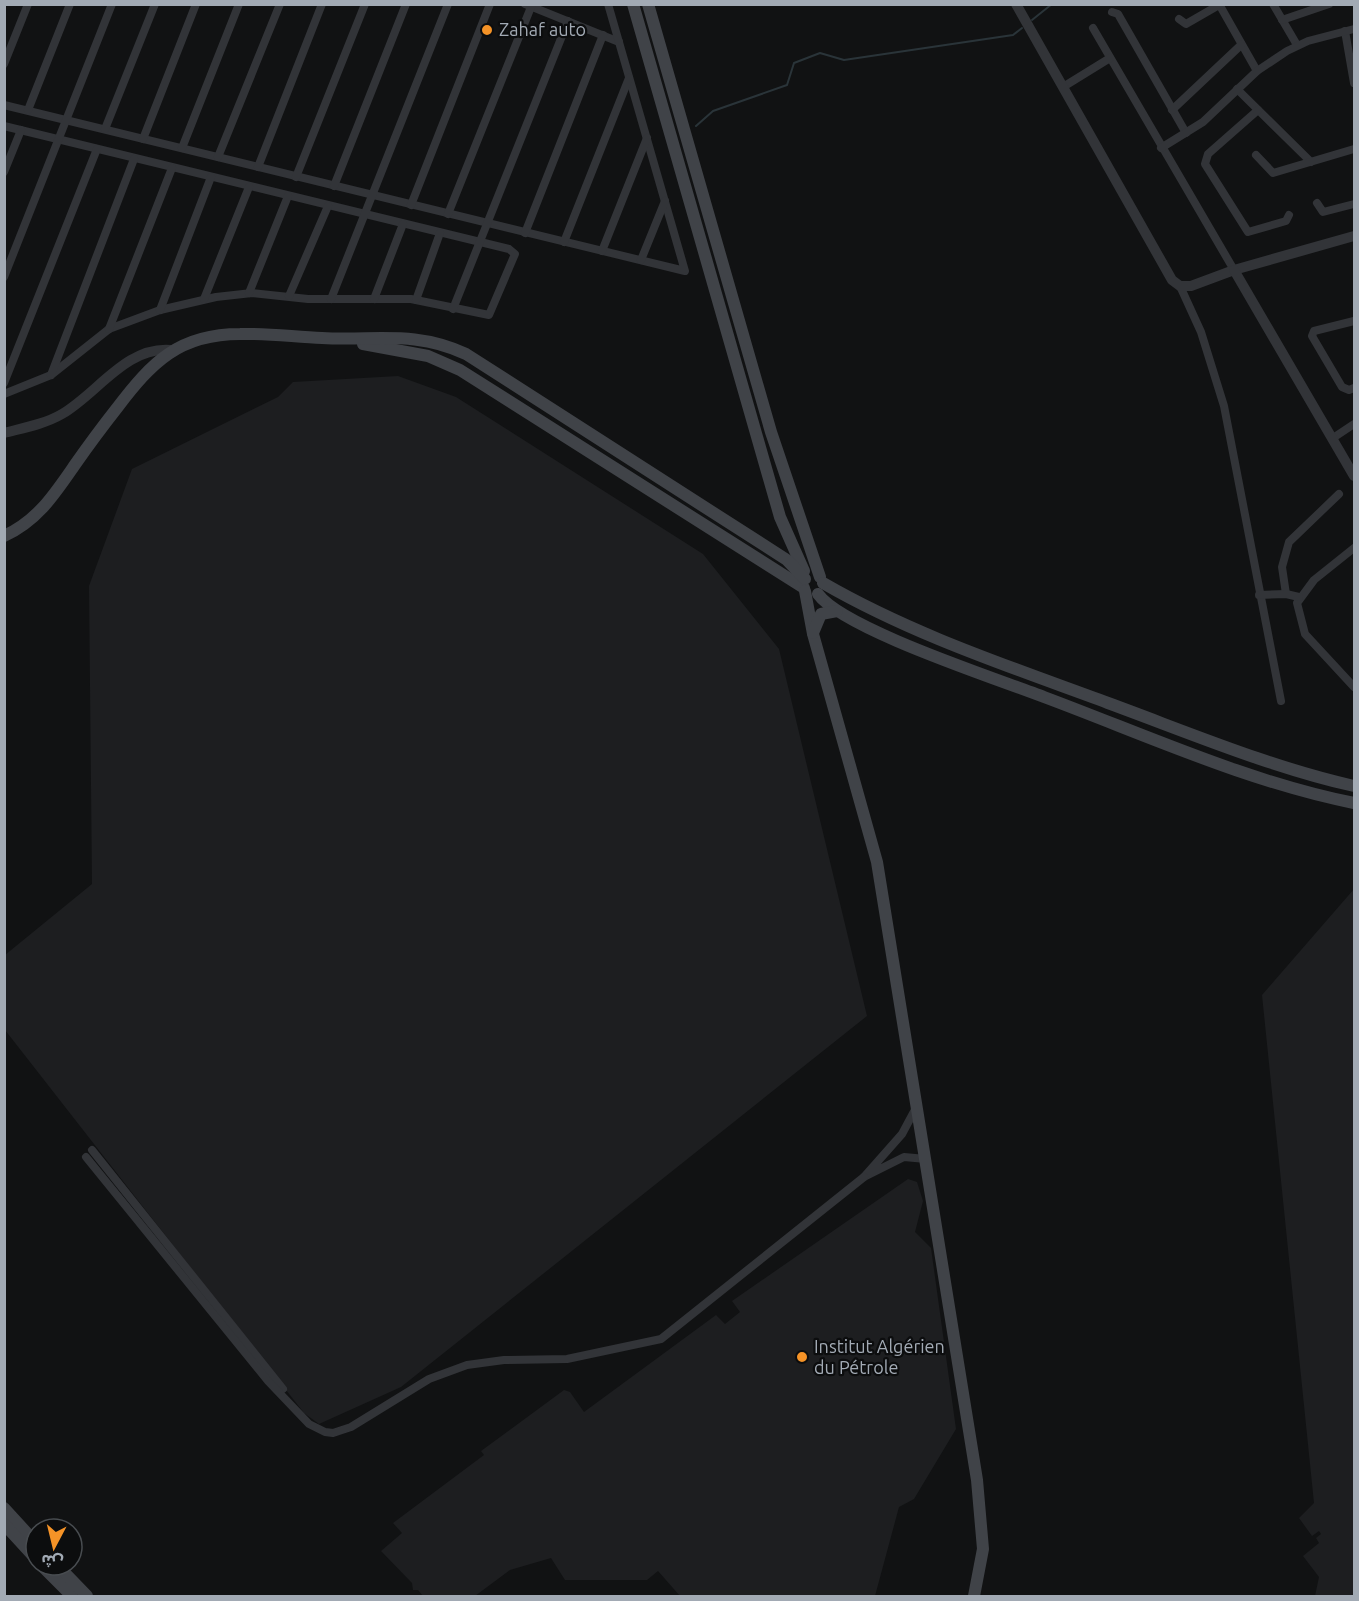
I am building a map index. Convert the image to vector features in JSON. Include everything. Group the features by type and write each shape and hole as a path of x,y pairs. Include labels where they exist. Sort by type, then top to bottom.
{"main road":[{"path":"633,4 780,517 794,553 812,585 941,641 1277,766 1354,786"},
{"path":"648,4 771,432 812,585 813,634 877,862 926,1159 982,1528 983,1549 974,1596"},
{"path":"4,536 32,520 43,510 87,447 142,376 171,350 195,340 239,333 332,339 424,339 466,354 787,560 837,611 928,653 1254,775 1305,793 1354,803"},
{"path":"813,634 821,614 837,611"},
{"path":"4,1508 24,1530"},
{"path":"4,1524 24,1546"},
{"path":"53,1577 72,1596"},
{"path":"69,1577 87,1596"}],"street":[{"path":"4,64 28,4"},
{"path":"28,111 70,4"},
{"path":"4,277 112,4"},
{"path":"105,129 155,4"},
{"path":"143,139 196,4"},
{"path":"182,148 239,4"},
{"path":"218,157 280,4"},
{"path":"258,167 322,4"},
{"path":"296,177 365,4"},
{"path":"334,186 406,4"},
{"path":"331,299 448,4"},
{"path":"411,205 490,4"},
{"path":"4,105 487,224 685,270 608,4"},
{"path":"1016,4 1167,274 1180,286 1201,332 1224,406 1281,701"},
{"path":"1273,4 1297,45"},
{"path":"1281,20 1329,4"},
{"path":"1179,19 1186,24 1219,5 1257,71"},
{"path":"448,214 528,6 619,42"},
{"path":"1112,12 1118,14 1186,133"},
{"path":"453,309 568,21"},
{"path":"1093,28 1354,476"},
{"path":"1161,148 1203,122 1257,71 1297,45 1350,30 1354,83"},
{"path":"525,233 603,35"},
{"path":"1172,110 1241,45"},
{"path":"1063,87 1110,58"},
{"path":"564,242 629,78"},
{"path":"1238,89 1311,162"},
{"path":"1258,110 1208,154 1205,164 1248,232 1286,221 1289,214"},
{"path":"4,126 509,249 515,254 492,312 483,316 416,300 331,299 249,294 204,299 160,310 109,329 51,375 4,394"},
{"path":"4,172 21,130"},
{"path":"602,251 647,138"},
{"path":"4,382 97,149"},
{"path":"1256,155 1273,173 1354,149"},
{"path":"51,375 134,159"},
{"path":"109,329 172,168"},
{"path":"160,310 212,177"},
{"path":"204,299 249,187"},
{"path":"249,294 288,196"},
{"path":"641,260 665,200"},
{"path":"1317,203 1323,212 1354,204"},
{"path":"289,296 328,206"},
{"path":"374,299 403,224"},
{"path":"416,300 440,233"},
{"path":"1180,286 1191,286 1234,270 1354,237"},
{"path":"1354,321 1314,331 1312,336 1342,387 1350,390 1354,388"},
{"path":"4,433 62,414 136,357 155,349 171,350"},
{"path":"1333,438 1354,424"},
{"path":"1286,594 1282,567 1289,542 1339,494"},
{"path":"1354,548 1314,580 1299,597 1298,614 1305,634 1354,687"},
{"path":"1259,595 1286,594 1299,597"},
{"path":"864,1178 902,1134 917,1106"},
{"path":"89,1154 268,1381 317,1429 325,1432 341,1432 429,1379 468,1365 504,1360 567,1359 661,1340 864,1178 895,1159 915,1156 926,1159"}],"shaded area":[{"path":"398,376 456,397 703,554 779,649 867,1016 401,1387 319,1424 304,1413 5,1030 5,955 92,884 89,586 132,469 278,397 293,382"},
{"path":"1354,889 1354,1596 1315,1596 1319,1577 1303,1556 1319,1543 1316,1538 1321,1534 1319,1531 1312,1536 1299,1518 1314,1503 1262,995"},
{"name":"Institut Algérien du Pétrole","path":"908,1179 917,1182 923,1201 915,1232 931,1248 956,1429 914,1499 899,1507 875,1596 680,1596 658,1571 647,1580 565,1580 551,1558 510,1570 475,1596 423,1596 418,1590 413,1590 412,1583 381,1551 402,1533 393,1523 484,1455 481,1451 564,1390 570,1392 584,1412 716,1315 725,1324 740,1312 732,1301"}],"waterway":[{"path":"1032,20 1052,4"},
{"path":"696,126 713,111 787,85 794,63 820,53 844,60 1013,35 1022,28"}],"place":[{"name":"Zahaf auto","path":"487,30"},
{"name":"Institut Algérien du Pétrole","path":"802,1357"}]}
